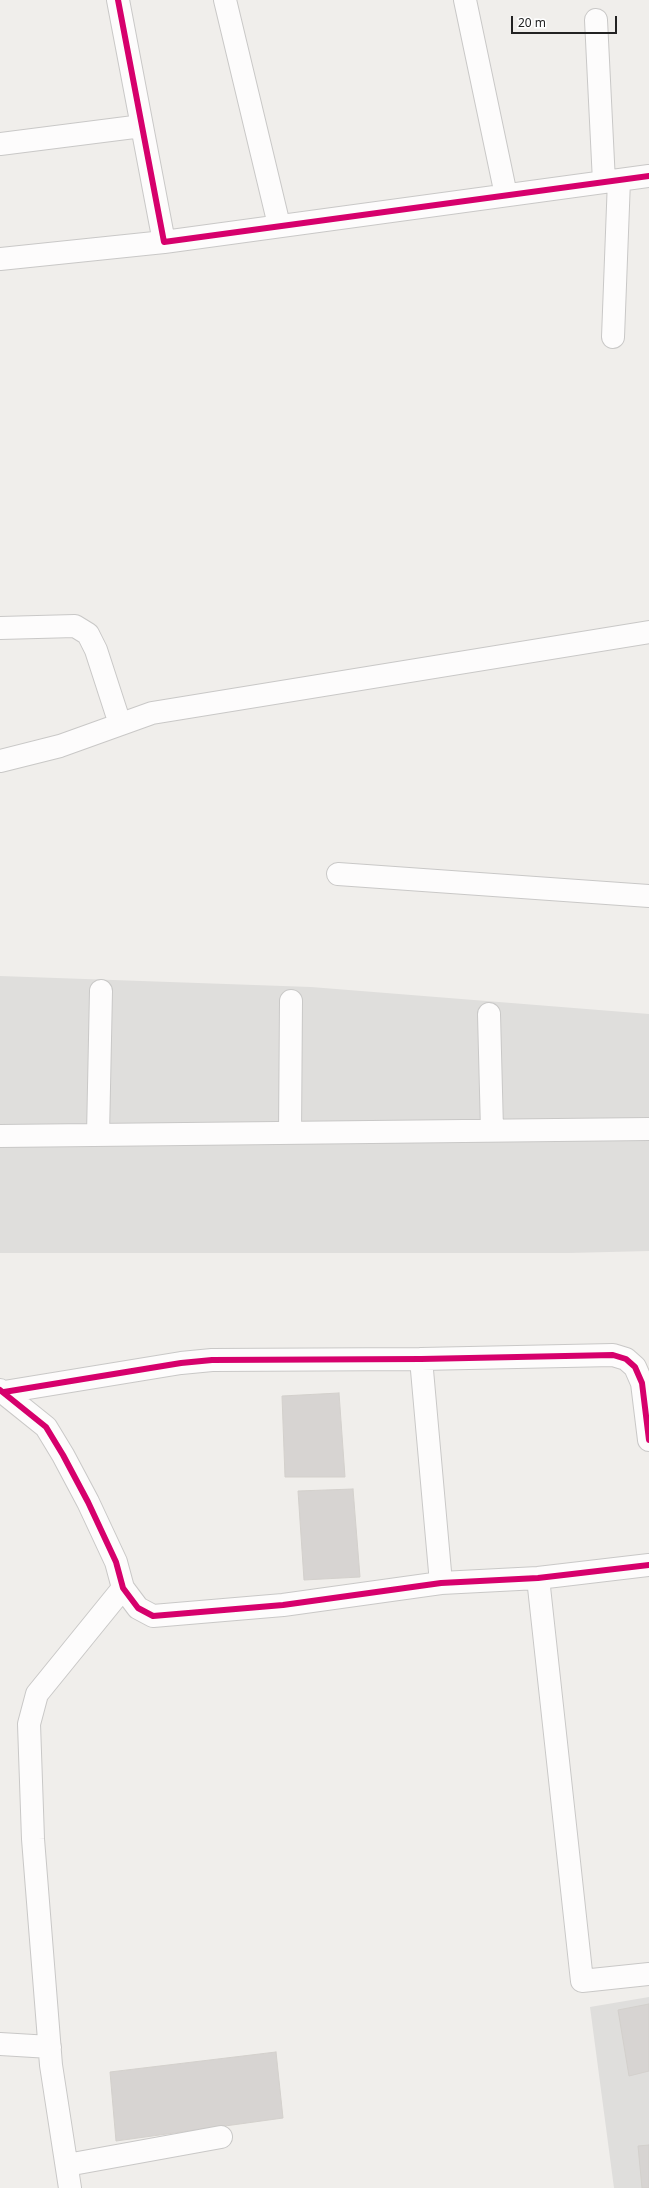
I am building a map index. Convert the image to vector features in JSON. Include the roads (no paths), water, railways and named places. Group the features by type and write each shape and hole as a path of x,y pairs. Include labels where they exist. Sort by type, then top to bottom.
{"street":[{"path":"118,0 164,242"},
{"path":"226,0 279,226"},
{"path":"465,0 506,195"},
{"path":"596,20 611,181 613,337"},
{"path":"0,144 142,126"},
{"path":"0,259 164,242 649,176"},
{"path":"0,628 75,626 88,634 96,650 120,724"},
{"path":"0,761 60,746 152,713 649,632"},
{"path":"338,874 649,896"},
{"path":"98,1135 101,991"},
{"path":"290,1133 291,1001"},
{"path":"489,1014 492,1130"},
{"path":"0,1136 649,1129"},
{"path":"2,1391 181,1363 204,1361 613,1355 626,1359 635,1367 642,1383 649,1440"},
{"path":"421,1359 441,1583"},
{"path":"2,1391 46,1426 63,1455 116,1562 123,1588 138,1608 153,1616 283,1605 441,1583 538,1578 649,1565"},
{"path":"538,1578 582,1981 649,1974"},
{"path":"70,2188 50,2046 33,1839 29,1724 37,1694 123,1588"},
{"path":"0,2044 50,2046"},
{"path":"67,2165 221,2137"}]}
